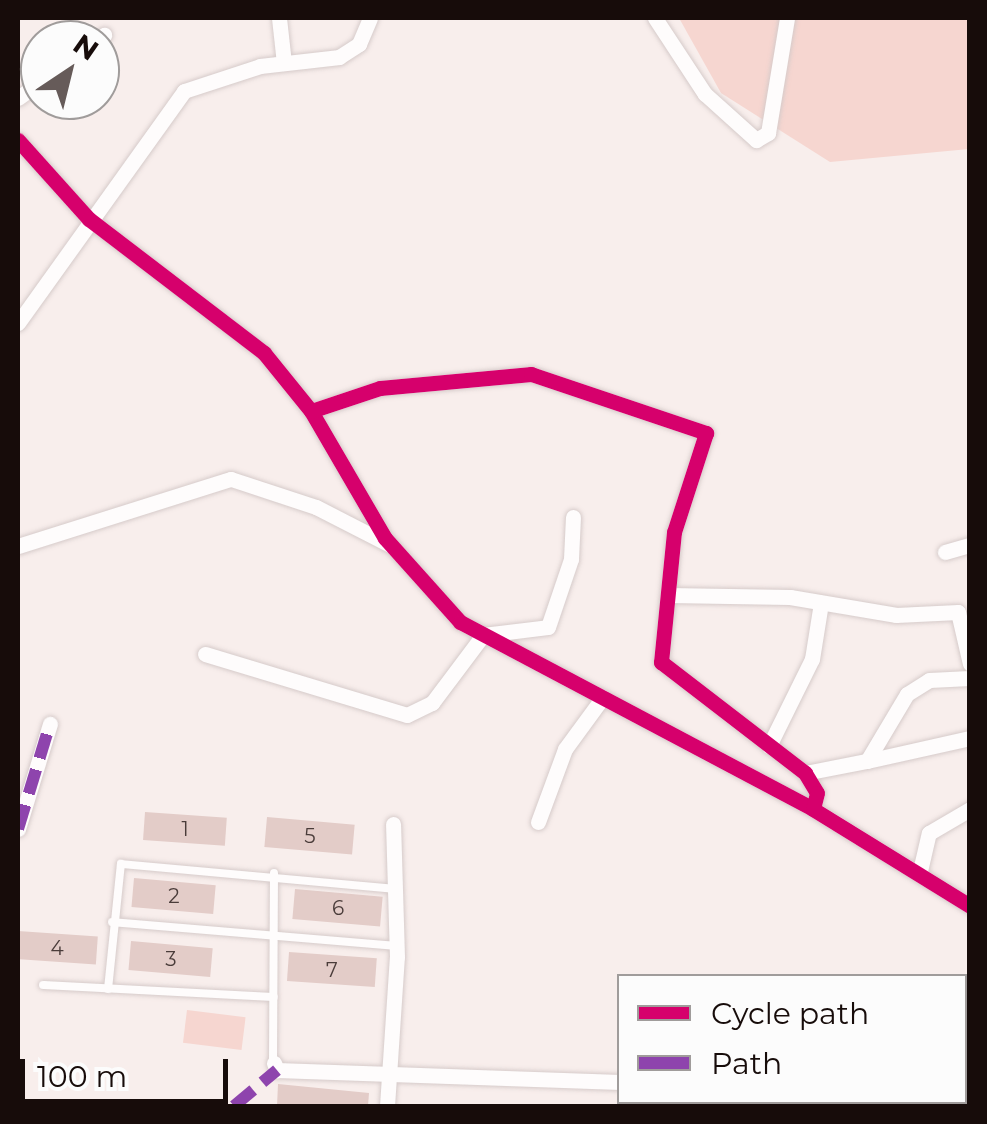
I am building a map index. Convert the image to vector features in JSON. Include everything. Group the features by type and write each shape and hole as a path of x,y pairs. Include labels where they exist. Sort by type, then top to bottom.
{"street":[{"path":"279,18 284,63"},
{"path":"18,323 184,91 284,63 339,57 359,44 370,18"},
{"path":"655,18 704,94 756,140 768,133 788,18"},
{"path":"18,140 89,219 264,353 311,411 393,547 460,622 813,809 920,871 970,906"},
{"path":"311,411 380,388 531,374 706,433 674,532 661,662 805,772 816,792 813,809"},
{"path":"18,546 54,541 184,489 230,479 316,507 393,547"},
{"path":"206,654 407,715 432,703 483,635 548,627 571,559 573,517"},
{"path":"945,552 970,545"},
{"path":"668,595 821,602 896,615 958,612 970,664"},
{"path":"768,746 812,659 821,602"},
{"path":"867,761 907,694 928,680 970,678"},
{"path":"538,822 565,748 603,697"},
{"path":"18,830 50,724"},
{"path":"805,772 970,738"},
{"path":"920,871 929,832 970,810"},
{"path":"387,1106 397,946 393,824"},
{"path":"274,1063 278,1070 617,1082"}],"lane":[{"path":"108,988 121,864 274,872 395,889"},
{"path":"274,872 274,1063"},
{"path":"112,922 397,946"},
{"path":"43,985 274,997"}],"shaded area":[{"path":"679,18 969,18 969,149 830,162 721,93"},
{"path":"187,1010 246,1017 242,1050 183,1043"}],"building":[{"path":"145,812 227,818 225,846 143,840"},
{"path":"267,817 355,825 352,855 264,847"},
{"path":"134,878 216,885 213,914 131,907"},
{"path":"295,889 383,897 380,927 292,919"},
{"path":"18,931 98,937 96,965 18,959"},
{"path":"131,941 213,948 210,977 128,970"},
{"path":"289,952 377,958 375,987 287,981"},
{"path":"278,1084 369,1093 368,1106 277,1106"}],"marked path":[{"path":"18,829 50,724"},
{"path":"234,1106 277,1070"}],"cycle path":[{"path":"18,140 89,219 264,353 311,411 385,538 460,622 813,809 970,906"},
{"path":"311,411 380,388 531,374 706,433 674,532 661,662 805,773 817,793 813,809"}]}
